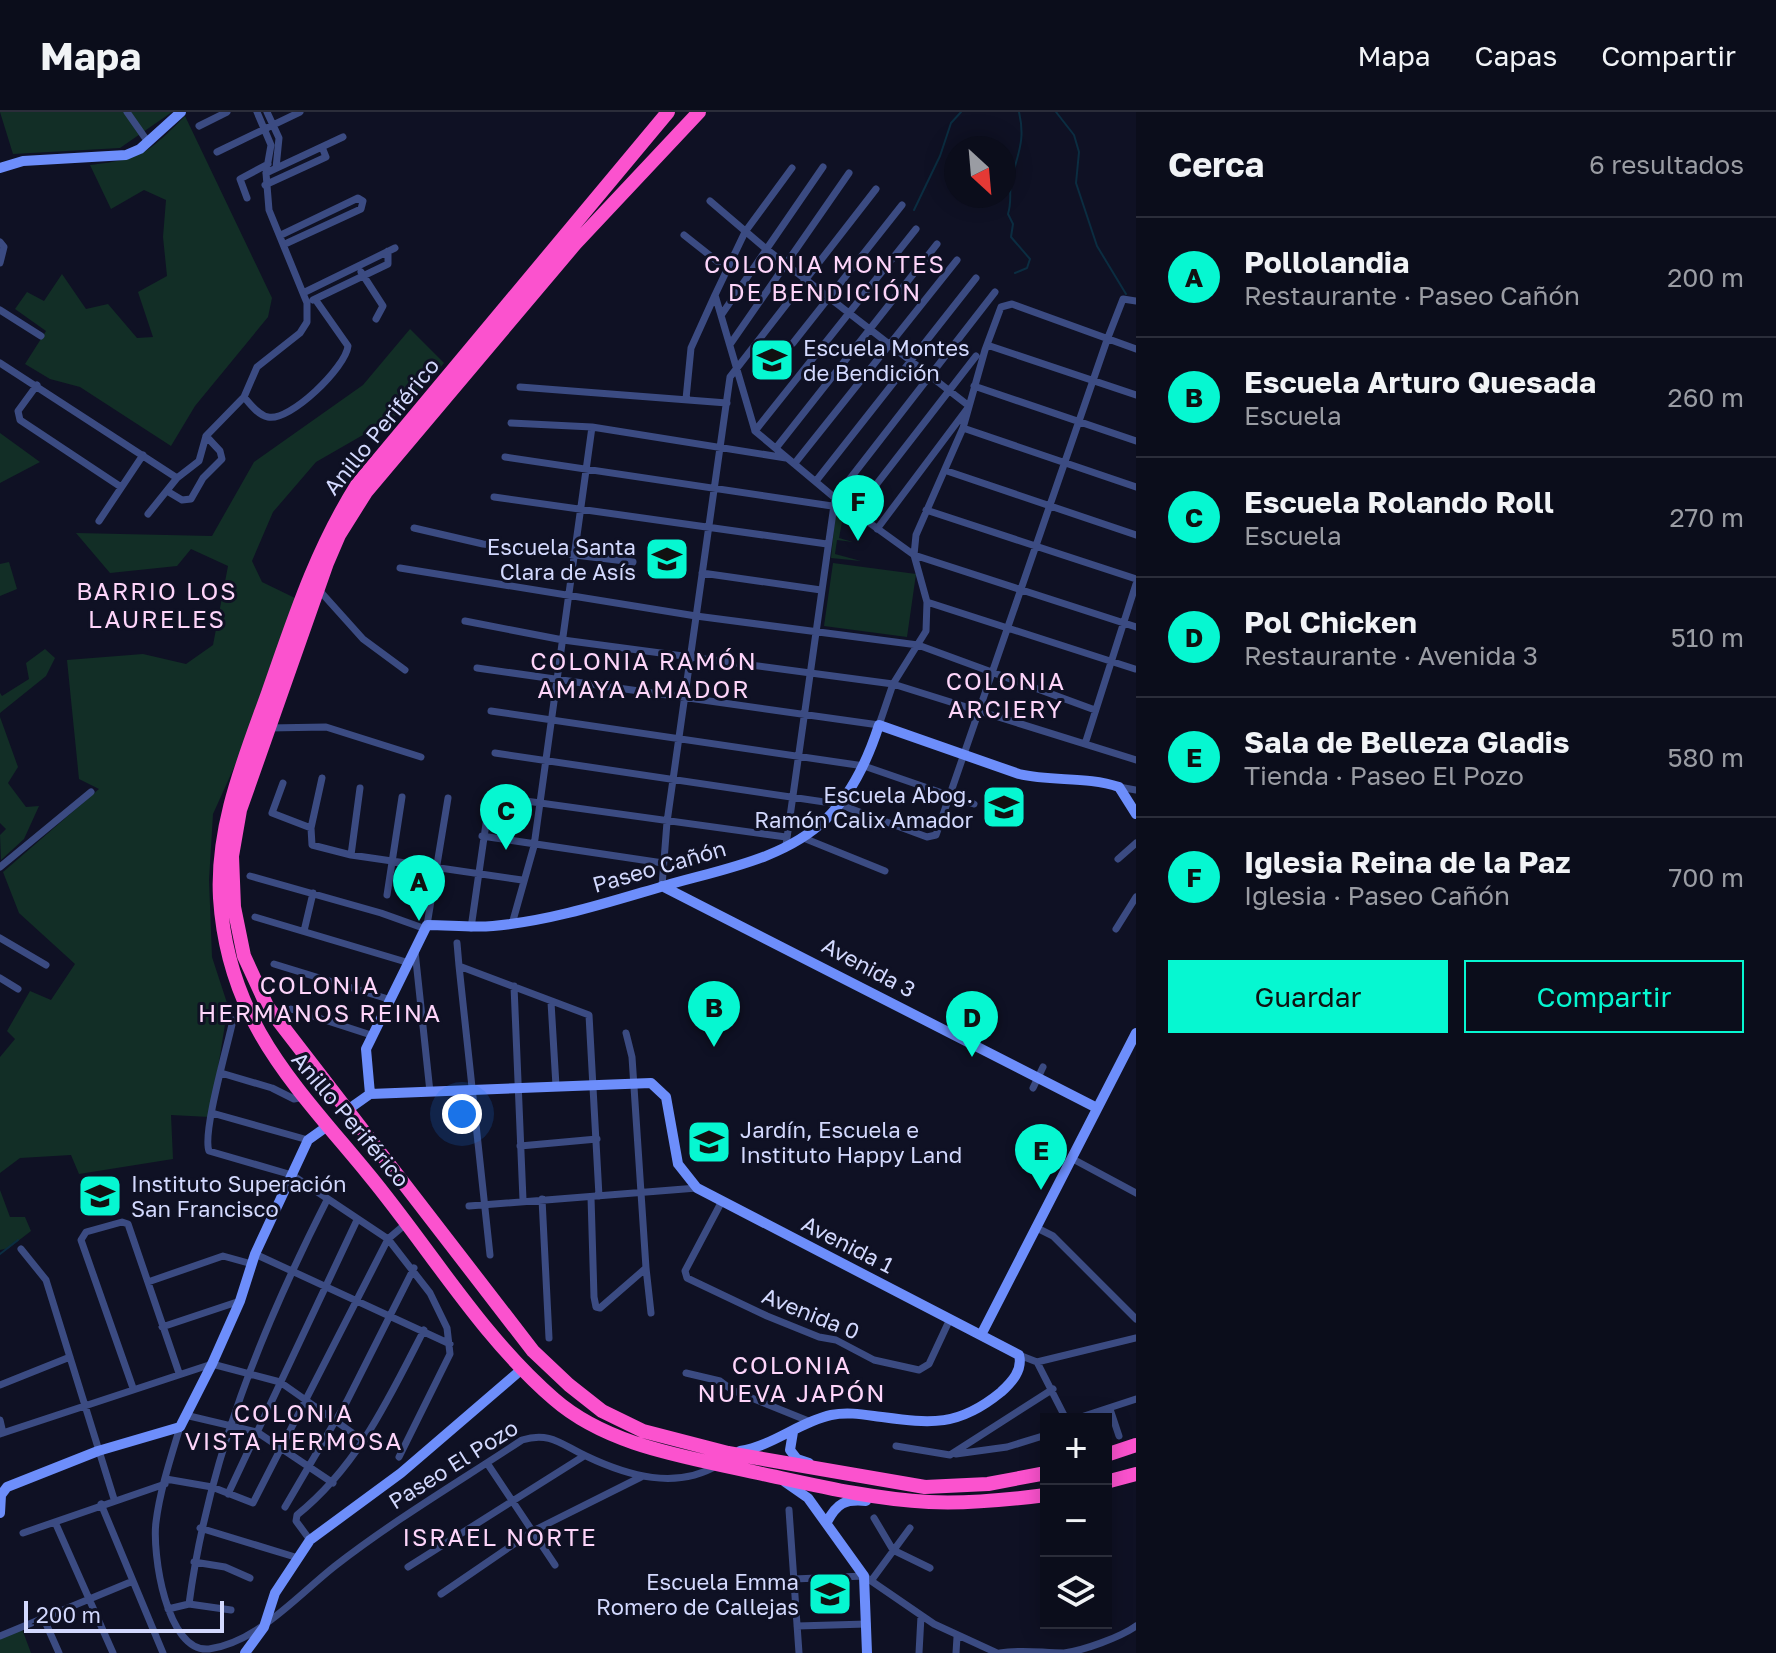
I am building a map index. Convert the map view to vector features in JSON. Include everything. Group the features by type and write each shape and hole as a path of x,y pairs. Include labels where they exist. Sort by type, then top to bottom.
{"highway":[{"name":"Anillo Periférico","path":"668,112 357,485 326,534 240,773 220,853 222,916 235,976 252,1022 290,1080 408,1222 522,1369 558,1402 603,1430 637,1445 888,1482 956,1486 1040,1474"},
{"name":"Anillo Periférico","path":"699,112 575,244 366,492 339,535 317,588 234,837 234,907 244,956 257,987 310,1065 533,1351 602,1411 643,1431 776,1477 873,1497 930,1502 1040,1495"},
{"path":"290,1080 296,1063 310,1065"},
{"path":"438,1263 449,1264 455,1251"},
{"path":"1112,1453 1136,1445"},
{"path":"1112,1480 1136,1474"}],"street":[{"path":"127,112 148,142"},
{"path":"0,168 23,161 116,157 133,152 181,112"},
{"path":"199,126 227,112"},
{"path":"244,397 261,414 277,417 295,407 334,373 348,346 303,293 269,210 266,173 272,166 279,138 257,112"},
{"path":"267,112 269,126"},
{"path":"217,152 300,112"},
{"path":"247,198 240,179 343,137"},
{"path":"265,185 326,157 322,147"},
{"path":"722,314 823,167"},
{"path":"686,399 691,348 715,295 745,232 792,168"},
{"path":"731,343 849,173"},
{"path":"662,886 667,822 729,379 876,189"},
{"path":"281,235 358,198 363,201 361,209 285,244"},
{"path":"710,201 847,313 969,406 877,529"},
{"path":"793,343 902,205"},
{"path":"755,431 916,229"},
{"path":"684,235 727,269"},
{"path":"0,242 4,247 0,263"},
{"path":"776,448 937,244"},
{"path":"303,293 392,250 388,264 311,301"},
{"path":"791,461 957,260"},
{"path":"358,266 383,306 376,319"},
{"path":"816,481 976,278"},
{"path":"471,928 490,796 786,841 834,502 995,292"},
{"path":"715,295 755,431 816,481 834,502"},
{"path":"495,753 838,804 932,837 965,754 1091,381 1123,299 1136,301"},
{"path":"148,514 177,478 199,461 206,436 244,397 257,367 305,327 311,301"},
{"name":"Paseo Cañón","path":"425,927 471,928 512,924 600,905 762,857 786,841 801,837 828,817 864,766 893,684 926,631 927,602 914,555 916,535 947,471 1001,307 1012,304 1107,340"},
{"path":"0,310 41,336"},
{"path":"1107,340 1136,349"},
{"path":"987,345 1136,395"},
{"path":"855,512 976,356"},
{"path":"0,363 177,478"},
{"path":"37,385 18,411 20,420 121,487"},
{"path":"974,386 1136,441"},
{"path":"520,387 727,403"},
{"path":"511,423 592,427 791,461"},
{"path":"512,924 534,846 592,427"},
{"path":"963,428 1136,487"},
{"path":"167,491 182,500 191,499 203,478 222,459 220,451 206,436"},
{"path":"99,521 143,455"},
{"path":"505,457 834,502 855,512 914,555 1136,627"},
{"path":"947,471 1136,535"},
{"path":"494,497 709,530 827,544"},
{"path":"926,510 1136,582 1085,744"},
{"path":"414,528 483,544 633,562"},
{"path":"400,568 696,616 918,645 1095,710"},
{"path":"702,573 821,590"},
{"path":"317,588 363,639 405,670"},
{"path":"927,602 1111,664 1135,669"},
{"path":"465,621 563,640 893,684 1136,760"},
{"path":"477,668 879,725 1042,780 1089,779 1136,790"},
{"path":"491,711 864,766 974,804"},
{"path":"269,728 326,727 421,757"},
{"path":"322,778 311,828 312,845 392,862 522,880"},
{"path":"283,783 272,813 311,828"},
{"path":"1119,787 1136,814"},
{"path":"351,855 360,788"},
{"path":"0,867 91,792"},
{"path":"387,895 402,797"},
{"path":"370,1094 365,1065 371,1035 425,927 448,798"},
{"path":"482,836 663,863"},
{"path":"801,837 885,871"},
{"path":"1118,859 1136,843"},
{"path":"250,876 425,927"},
{"name":"Avenida 3","path":"662,886 1097,1108"},
{"path":"304,931 313,893"},
{"path":"1116,929 1136,897"},
{"path":"255,917 406,962"},
{"path":"0,938 46,965"},
{"path":"457,943 490,1255"},
{"path":"415,946 430,1092"},
{"path":"274,964 388,999"},
{"path":"459,966 589,1015 597,1139 596,1307 604,1305 646,1268"},
{"path":"0,978 18,989"},
{"path":"514,986 523,1200"},
{"path":"551,1002 556,1086"},
{"path":"291,1009 371,1035"},
{"path":"233,1020 212,1113 207,1144 209,1151 292,1175 388,1239 414,1268 441,1316 450,1344 446,1364 399,1457"},
{"path":"626,1033 634,1082 651,1313"},
{"path":"1136,1033 1131,1055 1097,1108 981,1335 1037,1362 1136,1338"},
{"path":"221,1073 272,1088 294,1099 304,1097"},
{"path":"346,1111 370,1094 651,1083 666,1097 678,1164 697,1188"},
{"path":"212,1113 308,1140"},
{"path":"329,1125 308,1140 254,1259 240,1301 212,1364 180,1427 156,1522 156,1550 168,1609 180,1638 191,1647 207,1650 229,1644 265,1623 275,1593 295,1557 310,1540 401,1473 522,1369"},
{"path":"520,1146 597,1139"},
{"path":"1071,1158 1136,1193"},
{"path":"469,1206 697,1188"},
{"name":"Avenida 1","path":"697,1188 981,1335"},
{"path":"542,1199 549,1338"},
{"path":"189,1604 200,1528 231,1424 249,1372 292,1270 327,1200"},
{"name":"Avenida 0","path":"722,1201 685,1271 687,1278 819,1337 836,1340 874,1360 919,1370 929,1364 950,1319"},
{"path":"228,1494 324,1283 357,1220"},
{"path":"133,1388 81,1236 126,1222 179,1373"},
{"path":"23,1533 166,1481 212,1487 253,1503 388,1239 408,1222"},
{"path":"1035,1226 1053,1236 1136,1319"},
{"path":"21,1249 46,1280 114,1499"},
{"path":"148,1282 223,1256 254,1259 324,1283 450,1344"},
{"path":"285,1507 414,1268"},
{"path":"162,1327 240,1301"},
{"path":"310,1540 296,1521 297,1515 333,1483 364,1441 424,1330"},
{"name":"Paseo El Pozo","path":"245,1653 265,1623 336,1565 522,1440 535,1436 562,1442 584,1456 641,1477 687,1478 811,1422 848,1413 922,1423 950,1422 1011,1384 1020,1364 1019,1355"},
{"path":"0,1385 70,1357"},
{"path":"1037,1362 1063,1413"},
{"path":"0,1420 2,1434 212,1364 280,1382 304,1402 364,1441"},
{"path":"686,1373 712,1378 732,1390 811,1422"},
{"path":"950,1455 1053,1389"},
{"path":"1096,1413 1136,1399"},
{"path":"1110,1409 1119,1436"},
{"path":"185,1415 257,1432 333,1483"},
{"path":"1,1509 1,1495 7,1487 98,1451 180,1427"},
{"path":"793,1432 790,1450 797,1459 857,1470 888,1482"},
{"path":"896,1446 950,1455 1007,1447 1040,1437"},
{"path":"408,1567 584,1456"},
{"path":"487,1463 555,1565"},
{"path":"441,1594 533,1531 641,1477"},
{"path":"776,1477 808,1498 867,1578 957,1637 998,1653 1016,1650 1066,1653 1116,1637 1136,1626"},
{"path":"827,1522 837,1505 845,1501 899,1505 930,1502"},
{"path":"101,1504 163,1653"},
{"path":"789,1510 799,1653"},
{"path":"874,1518 893,1550 930,1568"},
{"path":"55,1522 113,1653"},
{"path":"200,1528 295,1557"},
{"path":"867,1653 867,1578 910,1528"},
{"path":"194,1562 225,1567 250,1578"},
{"path":"794,1579 867,1578"},
{"path":"0,1636 133,1581"},
{"path":"168,1609 189,1604 231,1610"},
{"path":"919,1653 921,1616"},
{"path":"43,1617 59,1653"},
{"path":"797,1626 867,1624"},
{"path":"956,1653 957,1637"}],"green space":[{"path":"0,112 172,112 120,148 13,154"},
{"path":"185,116 272,298 268,317 195,406 171,446 80,387 50,379 25,364 46,331 15,309 27,292 44,301 62,274 86,309 108,304 137,338 153,337 138,292 167,276 163,237 166,200 144,190 111,209 90,165 122,160 144,152"},
{"path":"410,329 444,363 403,412 316,462 273,512 252,561 262,582 297,599 241,752 213,814 209,880 212,957 228,1006 210,1117 171,1115 173,1159 79,1174 71,1155 20,1158 0,1173 0,1057 15,1039 7,1031 30,991 51,1000 75,964 19,913 3,872 99,789 79,779 67,660 143,654 186,664 213,645 228,566 191,549 177,566 110,573 76,533 212,536 254,462 363,385"},
{"path":"0,433 40,462 0,483"},
{"path":"840,508 865,526 842,522 839,538 853,542 837,540 835,554 861,561 831,558 836,509"},
{"path":"9,562 17,589 0,596 0,564"},
{"path":"833,563 916,574 907,637 824,626"},
{"path":"45,649 55,658 46,676 0,713 0,693 2,696 29,679 26,663"},
{"path":"0,717 18,767 8,783 26,807 39,806 24,839 1,860 0,835 6,829 0,823"},
{"path":"0,1190 10,1217 25,1217 31,1231 9,1248 0,1250"},
{"path":"22,1629 31,1653 0,1653 0,1639"}],"waterway":[{"path":"914,210 940,156 951,123 961,112"},
{"path":"1015,273 1027,268 1030,259 1011,237 1013,224 1008,214 1011,182 1021,140 1019,112"},
{"path":"1056,112 1074,135 1079,152 1076,183 1097,246 1126,294"},
{"path":"0,1254 18,1240"}],"place":[{"name":"Escuela Montes de Bendición","path":"772,360"},
{"name":"Iglesia Reina de la Paz","path":"858,541"},
{"name":"Escuela Santa Clara de Asís","path":"667,559"},
{"name":"Escuela Abog. Ramón Calix Amador","path":"1004,807"},
{"name":"Escuela Rolando Roll","path":"506,850"},
{"name":"Pollolandia","path":"419,921"},
{"name":"Escuela Arturo Quesada","path":"714,1047"},
{"name":"Pol Chicken","path":"972,1057"},
{"name":"Jardín, Escuela e Instituto Happy Land","path":"709,1142"},
{"name":"Sala de Belleza Gladis","path":"1041,1190"},
{"name":"Instituto Superación San Francisco","path":"100,1196"},
{"name":"Escuela Emma Romero de Callejas","path":"830,1594"}],"district":[{"name":"COLONIA MONTES DE BENDICIÓN","path":"825,277"},
{"name":"BARRIO LOS LAURELES","path":"157,604"},
{"name":"COLONIA RAMÓN AMAYA AMADOR","path":"644,674"},
{"name":"COLONIA ARCIERY","path":"1006,694"},
{"name":"COLONIA HERMANOS REINA","path":"320,998"},
{"name":"COLONIA NUEVA JAPÓN","path":"792,1378"},
{"name":"COLONIA VISTA HERMOSA","path":"294,1426"},
{"name":"ISRAEL NORTE","path":"500,1536"}]}
